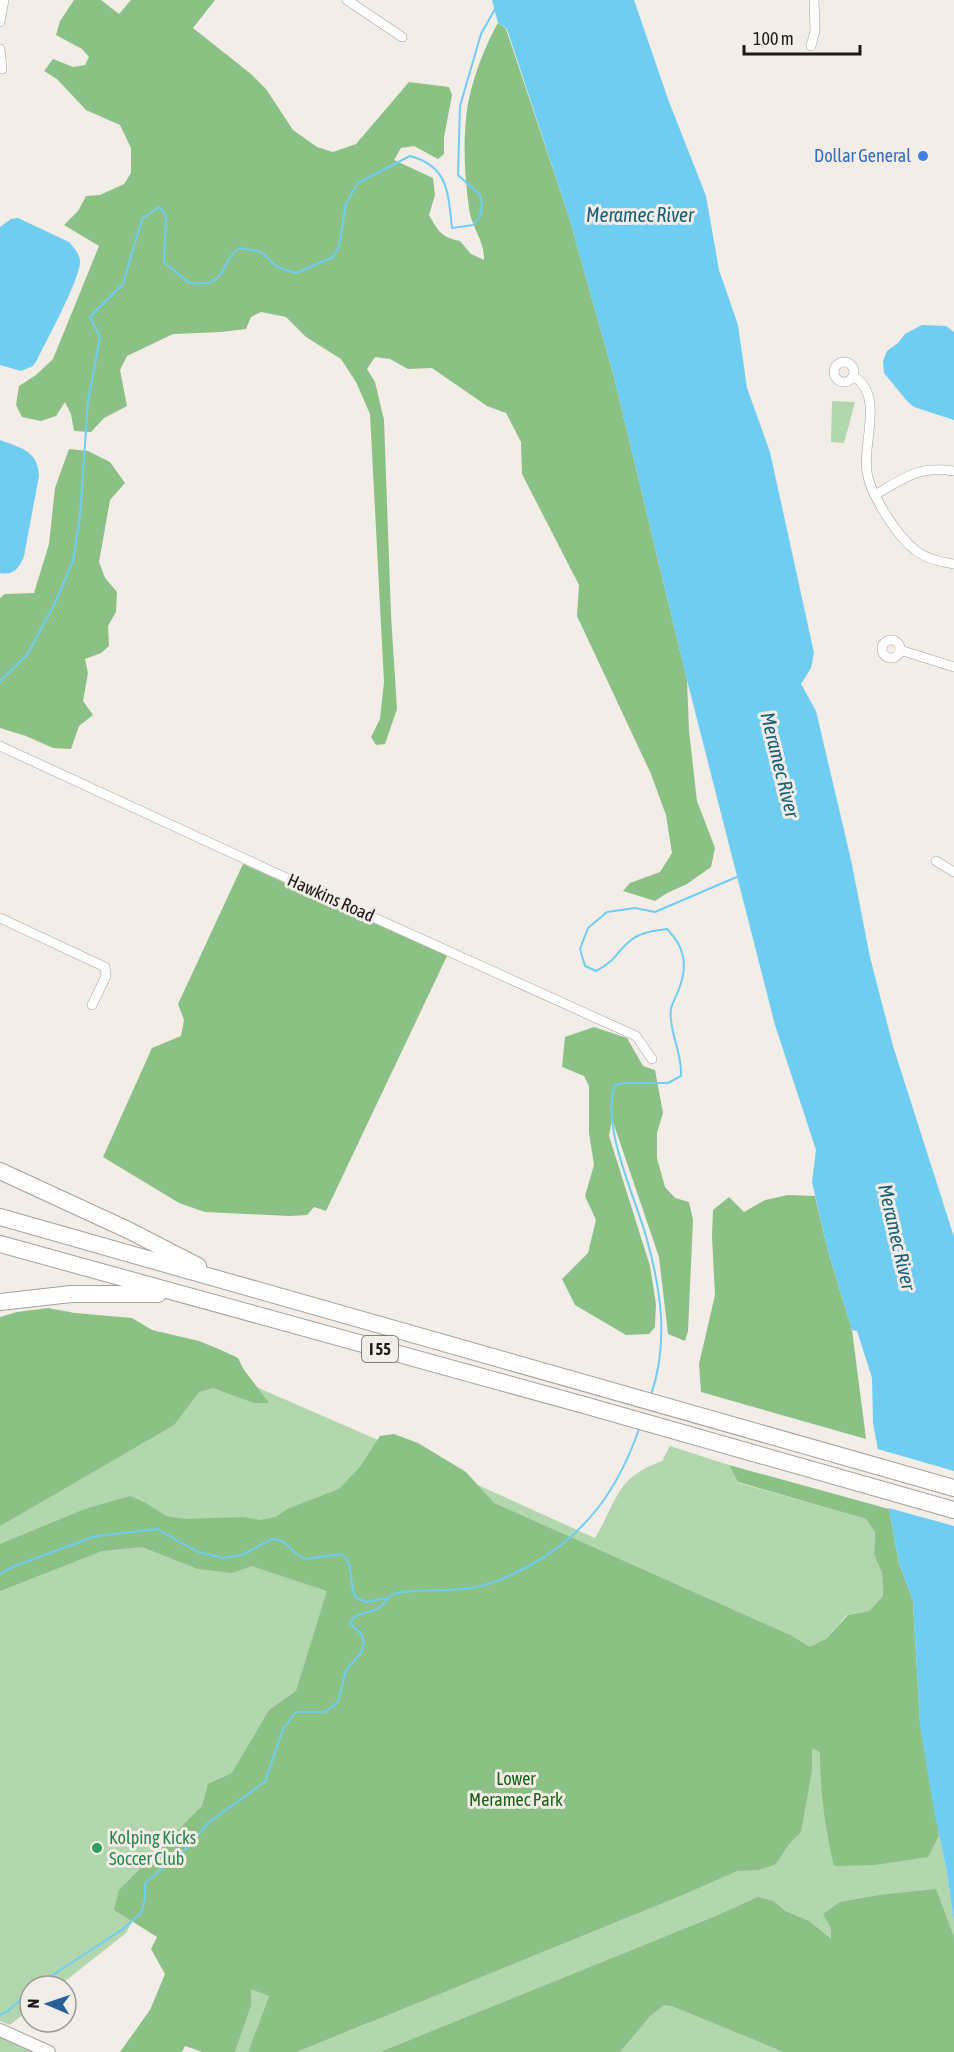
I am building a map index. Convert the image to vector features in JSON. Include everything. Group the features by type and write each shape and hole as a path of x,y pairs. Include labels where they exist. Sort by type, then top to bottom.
{"highway":[{"path":"0,1171 128,1230 231,1283"},
{"name":"I 55","path":"0,1217 954,1488"},
{"name":"I 55","path":"0,1244 954,1510"},
{"path":"0,1302 71,1294 176,1294"}],"street":[{"path":"0,22 4,0"},
{"path":"347,0 402,37"},
{"path":"811,46 815,31 814,0"},
{"path":"0,50 2,69"},
{"path":"853,376 864,385 868,396 870,420 866,470 875,495 902,537 915,550 932,559 954,564"},
{"path":"875,495 916,472 933,468 954,471"},
{"path":"900,650 954,667"},
{"name":"Hawkins Road","path":"0,746 85,781 636,1035 652,1059"},
{"path":"936,861 954,872"},
{"path":"0,918 105,968 106,976 92,1005"},
{"path":"0,2030 49,2052"}],"green space":[{"path":"74,0 101,0 119,14 131,0 215,0 193,28 251,74 266,89 293,130 317,147 333,152 356,144 409,82 449,87 452,95 444,137 444,154 438,159 414,146 401,148 394,160 433,178 435,195 429,215 435,225 441,233 460,241 471,254 484,260 484,253 472,221 466,186 467,108 477,70 498,23 506,29 569,217 614,377 687,680 689,731 697,801 715,848 711,867 687,884 655,901 623,891 630,883 660,872 672,853 666,815 651,774 577,616 579,585 522,474 521,442 506,413 487,406 432,368 408,369 390,359 375,357 367,369 375,382 384,420 397,709 385,744 376,745 371,737 380,719 384,682 370,414 356,382 341,359 306,337 286,317 261,312 251,317 246,329 173,334 127,356 120,370 127,406 104,418 91,432 74,431 71,414 65,402 56,416 41,421 22,417 16,405 19,386 36,375 53,359 99,246 64,225 78,211 86,196 100,195 124,184 131,173 131,148 120,125 86,110 57,79 44,71 53,59 73,67 85,65 89,57 82,49 56,35 60,21"},
{"path":"832,401 855,402 844,443 831,442"},
{"path":"69,449 88,451 110,462 125,483 110,500 99,562 105,578 117,592 116,612 108,626 109,646 101,653 85,659 88,673 83,701 93,715 79,726 71,749 53,748 0,728 0,598 5,594 34,593 49,544 55,488"},
{"path":"243,864 447,956 326,1211 314,1207 307,1215 289,1216 205,1212 179,1203 103,1157 152,1048 181,1036 184,1020 178,1004"},
{"path":"594,1027 627,1038 643,1066 655,1070 663,1113 657,1133 657,1158 665,1187 675,1198 689,1202 693,1220 688,1331 685,1341 668,1334 659,1257 612,1119 609,1136 650,1266 656,1304 655,1327 649,1334 626,1335 575,1305 562,1279 588,1253 596,1220 585,1196 594,1165 589,1133 589,1086 584,1076 562,1067 565,1037"},
{"path":"788,1195 815,1196 828,1251 852,1330 866,1439 701,1392 699,1364 715,1295 713,1210 729,1197 744,1212 765,1200"},
{"path":"48,1308 132,1318 152,1330 199,1341 221,1350 238,1358 244,1370 269,1403 254,1403 213,1388 199,1392 174,1425 0,1526 0,1317"},
{"name":"Lower Meramec Park","path":"0,1321 187,1357 595,1538 626,1483 635,1475 662,1461 670,1446 729,1465 739,1483 866,1519 875,1532 874,1554 882,1574 883,1596 869,1611 847,1615 825,1640 917,1678 920,1724 954,1922 954,2052 436,2052 410,2040 380,2052 297,2052 369,2023 135,1916 126,1933 74,1974 18,1974 18,2019 10,2025 0,2021"},
{"path":"394,1434 418,1443 466,1472 494,1503 790,1635 810,1647 826,1639 848,1615 869,1611 883,1596 882,1574 874,1554 875,1532 866,1519 738,1482 729,1465 889,1509 899,1563 913,1601 920,1724 939,1835 928,1857 874,1865 834,1866 824,1809 820,1752 812,1748 812,1770 801,1832 789,1844 776,1864 759,1870 737,1871 297,2052 248,2052 269,1996 251,1989 251,2006 235,2052 202,2052 185,2046 182,2052 120,2052 150,2010 165,1974 151,1949 157,1937 114,1910 119,1890 202,1806 208,1784 232,1773 269,1710 296,1691 327,1591 252,1566 232,1573 198,1569 142,1547 102,1551 0,1591 0,1544 85,1509 130,1496 166,1516 185,1519 244,1517 260,1520 276,1517 287,1509 339,1489 360,1467 380,1436"},
{"path":"936,1889 954,1937 954,2052 784,2052 672,2006 664,2005 650,2016 620,2052 380,2052 758,1897 773,1901 785,1911 809,1921 831,1939 831,1928 823,1914 840,1902"},
{"path":"251,1988 269,1996 248,2052 235,2052 251,2006"},
{"path":"0,2033 43,2052 0,2052"}],"water":[{"name":"Meramec River","path":"492,0 634,0 668,99 706,196 719,270 738,325 747,388 770,452 814,653 811,668 801,684 816,711 851,860 870,957 893,1046 954,1237 954,1922 920,1724 913,1601 899,1563 873,1423 872,1378 857,1331 852,1330 828,1251 812,1182 816,1150 775,1025 687,680 614,377 569,217 507,29 498,23"},
{"path":"18,218 69,242 80,259 75,282 55,326 33,366 21,371 0,365 0,227 11,219"},
{"path":"922,325 946,326 954,332 954,420 914,407 884,373 883,361 887,351 905,334"},
{"path":"0,440 27,451 38,467 39,476 24,556 16,570 5,574 0,573"}],"pier":[{"path":"874,1448 954,1471 954,1526 885,1507"}],"waterway":[{"path":"0,681 27,655 55,603 73,561 80,516 88,401 100,337 90,317 123,284 142,219 159,207 166,215 164,262 189,283 213,281 231,256 240,248 261,252 277,267 296,273 333,257 339,247 346,203 358,183 410,156 423,161 439,174 447,193 452,228 473,225 480,216 482,206 480,195 458,175 460,106 481,34 495,9"},
{"path":"651,1395 660,1355 659,1296 646,1236 615,1140 612,1101 615,1085 668,1083 681,1076 672,1028 671,1007 682,980 683,957 678,943 667,929 635,937 608,964 596,971 585,966 580,949 588,928 607,912 635,908 655,912 739,876"},
{"path":"54,1974 123,1929 141,1913 145,1899 145,1883 187,1848 209,1822 265,1782 283,1729 296,1712 325,1712 338,1702 346,1670 361,1653 364,1641 361,1634 350,1623 352,1619 378,1609 393,1594 478,1587 514,1574 548,1555 582,1526 597,1509 621,1472 639,1429"},
{"path":"0,1574 15,1566 93,1537 157,1529 198,1552 224,1558 242,1555 272,1539 282,1541 306,1559 341,1554 348,1562 356,1598 367,1602 387,1598"},
{"path":"0,2015 18,2002"}],"place":[{"name":"Dollar General","path":"923,156"},
{"name":"Kolping Kicks Soccer Club","path":"97,1848"}]}
